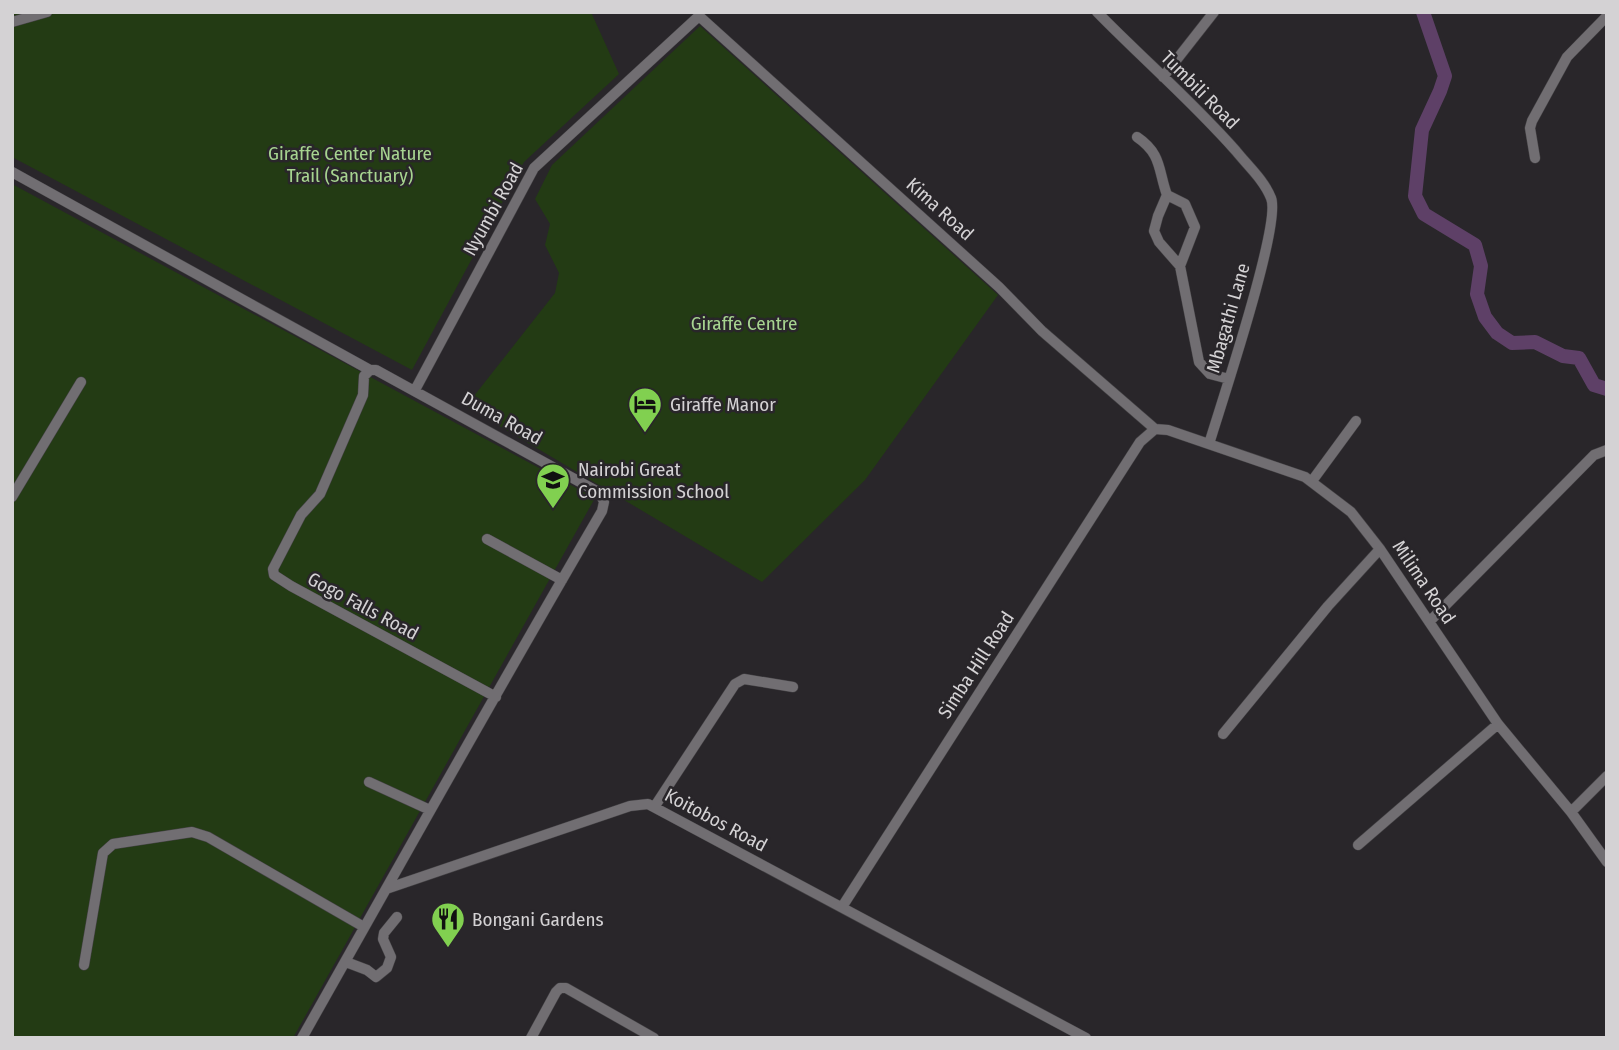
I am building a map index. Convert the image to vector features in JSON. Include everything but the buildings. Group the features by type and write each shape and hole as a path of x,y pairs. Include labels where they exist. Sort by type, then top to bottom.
{"street":[{"path":"12,22 47,12"},
{"name":"Tumbili Road","path":"1097,12 1216,128 1259,177 1272,199"},
{"path":"1163,77 1213,12"},
{"name":"Nyumbi Road","path":"415,390 534,168 699,14"},
{"name":"Kima Road","path":"699,14 989,278 1042,331 1155,429"},
{"path":"1535,158 1530,128 1532,121 1567,57 1607,16"},
{"path":"1137,137 1155,154 1167,195 1154,231 1159,242 1180,266 1199,362 1210,374 1229,379"},
{"name":"Duma Road","path":"12,172 370,370 376,370 415,390 600,493 604,502 602,511 562,580"},
{"path":"1167,195 1185,205 1195,227 1180,266"},
{"name":"Mbagathi Lane","path":"1209,444 1269,235 1274,212 1272,199"},
{"name":"Gogo Falls Road","path":"370,370 364,376 363,395 320,494 301,515 273,569 274,575 496,697"},
{"path":"12,497 80,382"},
{"path":"1312,481 1356,421"},
{"name":"Simba Hill Road","path":"842,907 1140,442 1155,429"},
{"name":"Milima Road","path":"1155,429 1168,430 1312,481 1351,512 1430,621 1498,724 1606,859"},
{"path":"1430,621 1594,455 1607,450"},
{"path":"302,1038 562,580 487,539"},
{"path":"1223,734 1328,607 1380,549"},
{"path":"655,806 736,684 744,679 793,687"},
{"path":"1358,845 1498,724"},
{"path":"1571,812 1607,776"},
{"path":"369,782 430,810"},
{"name":"Koitobos Road","path":"386,889 630,806 648,804 1086,1038"},
{"path":"84,965 103,853 113,844 192,832 218,842 365,927"},
{"path":"346,961 376,977 387,968 391,957 383,939 397,917"},
{"path":"531,1038 556,992 560,988 566,988 654,1038"}],"green space":[{"name":"Giraffe Center Nature Trail (Sanctuary)","path":"12,12 591,12 619,74 524,162 412,370 12,157"},
{"name":"Giraffe Centre","path":"700,26 998,295 865,480 762,582 466,406 555,293 559,273 545,245 550,224 535,199 552,165"},
{"path":"12,184 595,498 293,1038 12,1038"}],"waterway":[{"path":"1423,12 1445,76 1422,130 1415,196 1424,214 1475,245 1481,266 1477,294 1485,317 1497,333 1512,343 1535,342 1563,356 1579,358 1594,385 1607,389"}],"place":[{"name":"Giraffe Manor","path":"645,434"},
{"name":"Nairobi Great Commission School","path":"553,510"},
{"name":"Bongani Gardens","path":"448,949"}]}
